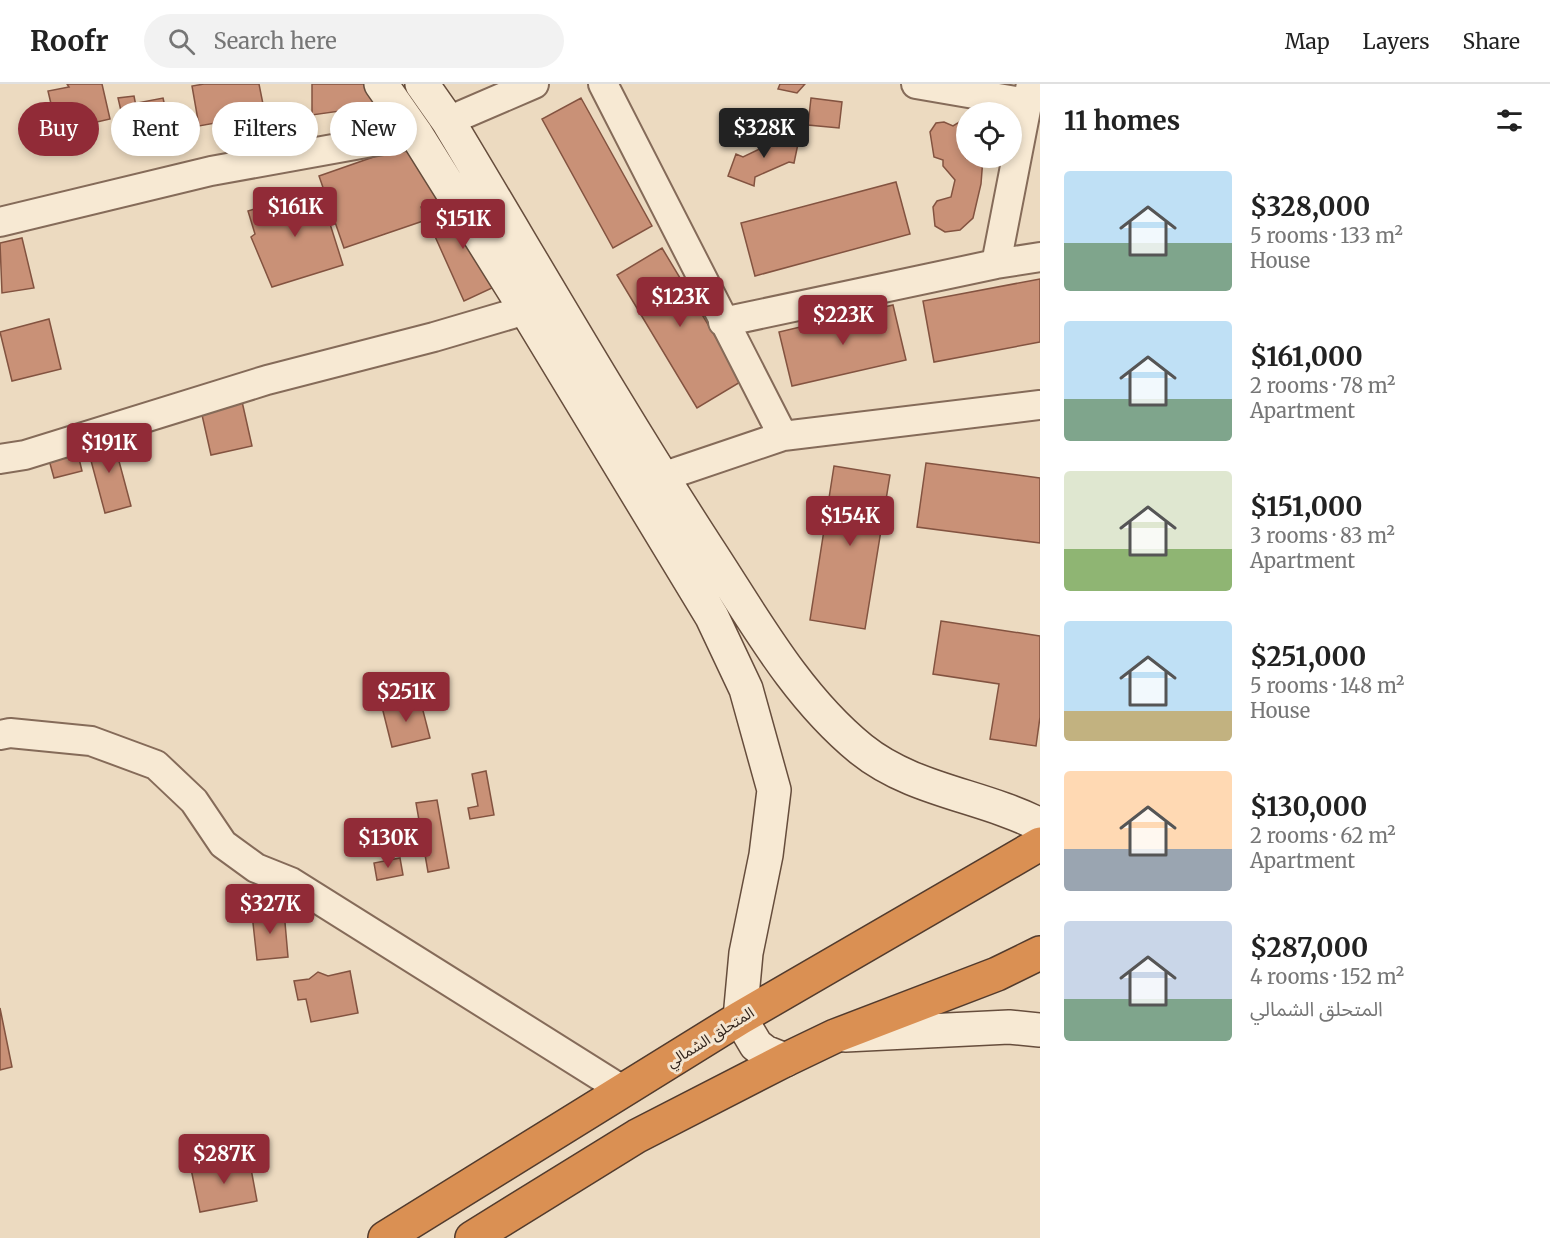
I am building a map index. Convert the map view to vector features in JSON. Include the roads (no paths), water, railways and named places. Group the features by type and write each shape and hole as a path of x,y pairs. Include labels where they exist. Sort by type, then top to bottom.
{"highway":[{"name":"المتحلق الشمالي","path":"384,1238 740,1018 1040,844"},
{"path":"471,1238 637,1136 785,1060 835,1036 957,990 1040,953"}],"main road":[{"path":"381,84 394,102"},
{"path":"422,84 448,121 662,477 793,679 861,749 922,783 1023,816 1040,825"},
{"path":"417,136 526,310 712,617 746,689 760,732 774,790 766,855 746,953 740,1018 756,1045 765,1052 785,1060"},
{"path":"746,606 757,663 771,710 769,724 760,732"},
{"path":"835,1036 1000,1027 1040,1030"}],"street":[{"path":"448,121 534,84"},
{"path":"603,84 783,436"},
{"path":"916,84 1029,94 996,264"},
{"path":"0,222 211,171 330,150"},
{"path":"723,322 996,264 1040,257"},
{"path":"0,459 36,452 267,380 434,337 526,310"},
{"path":"662,477 783,436 1040,405"},
{"path":"0,735 10,733 91,741 156,765 194,801 223,844 256,868 291,882 624,1091"}]}
